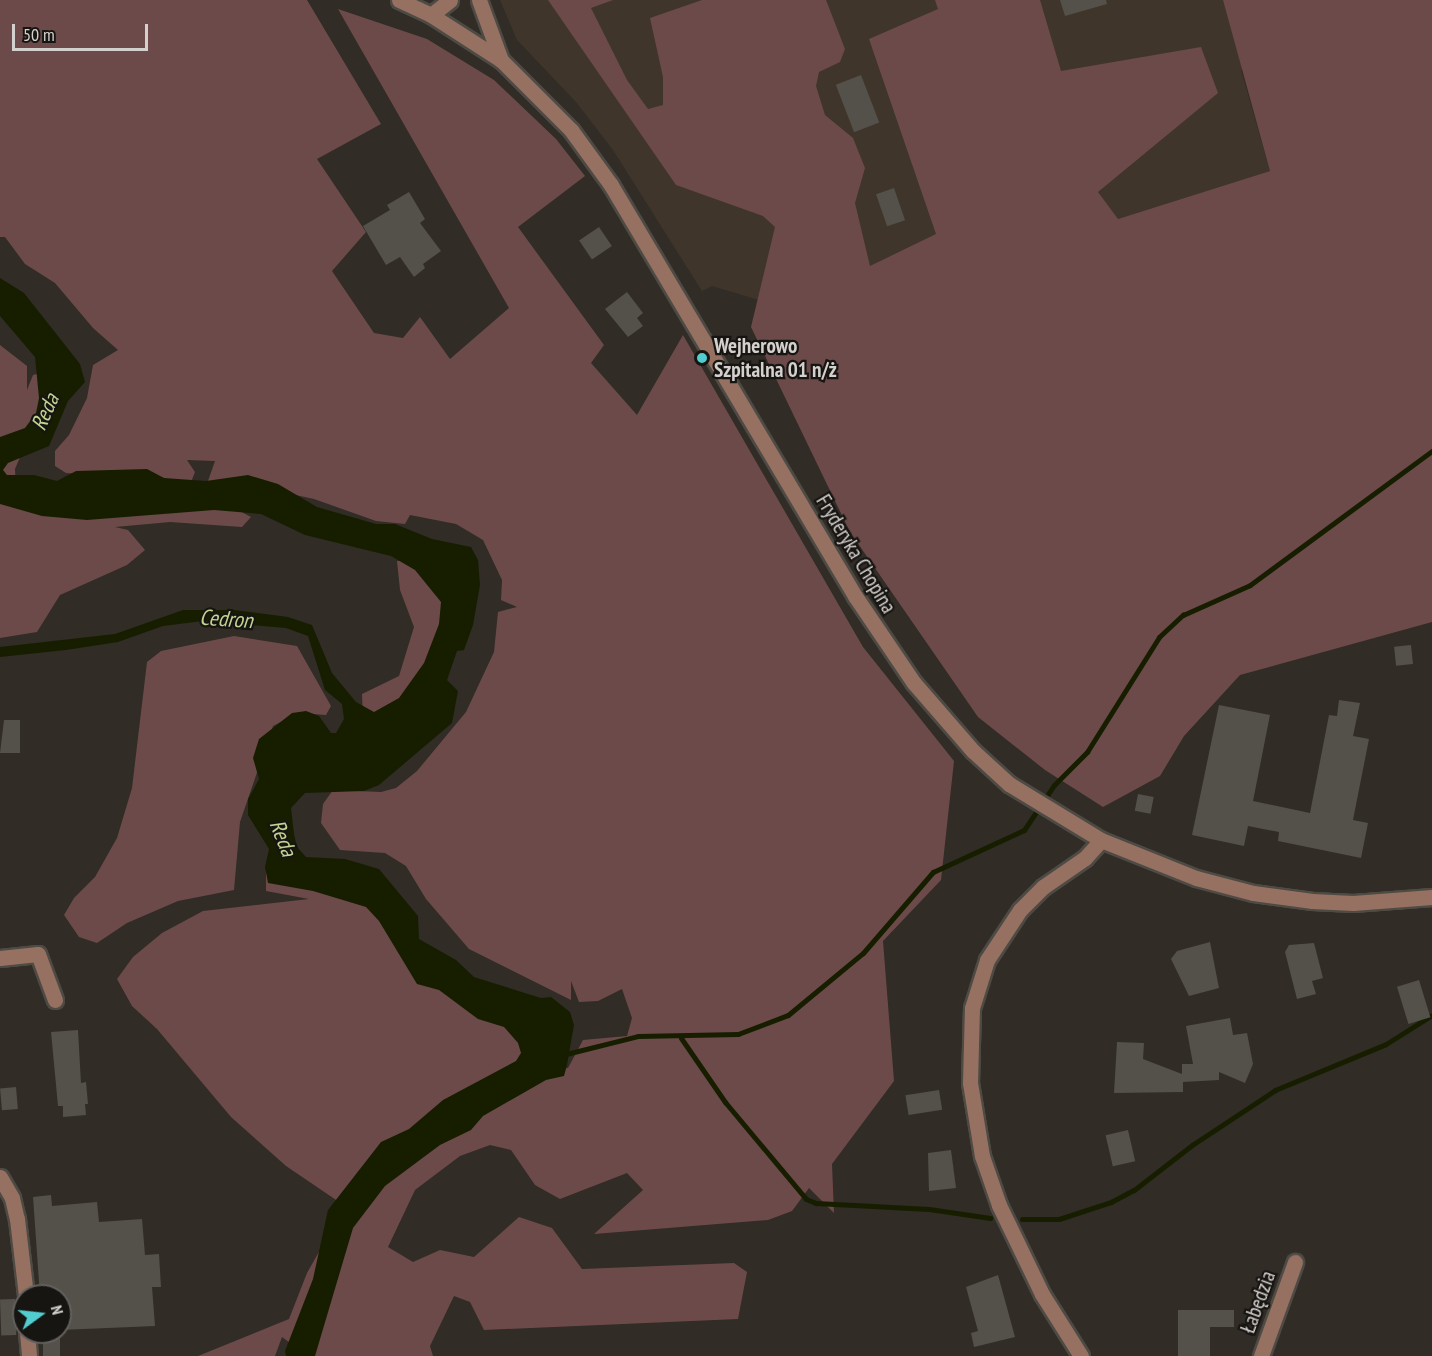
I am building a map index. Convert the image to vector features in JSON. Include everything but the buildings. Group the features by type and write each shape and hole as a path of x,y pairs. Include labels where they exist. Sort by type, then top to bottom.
{"street":[{"name":"Fryderyka Chopina","path":"399,0 433,7 501,60 571,130 611,185 855,596 914,683 973,751 1009,784 1101,840 1196,878 1253,892 1353,903 1432,897"},
{"path":"433,7 450,0"},
{"path":"479,0 501,60"},
{"path":"1081,1356 1041,1294 999,1204 982,1156 970,1083 972,1008 987,960 1020,910 1043,887 1085,858 1101,840"},
{"path":"0,958 38,954 55,1000"},
{"path":"0,1177 12,1198 17,1219 25,1284"},
{"name":"Łabędzia","path":"1261,1356 1295,1262"}],"shaded area":[{"path":"0,0 307,0 381,124 317,159 366,232 332,271 374,333 403,338 420,317 450,359 509,308 338,9 427,39 494,80 556,139 585,176 518,227 604,345 591,363 637,415 683,335 863,647 954,761 941,880 883,941 894,1081 832,1164 834,1213 809,1188 792,1211 768,1220 594,1234 643,1190 627,1173 560,1199 535,1185 511,1150 490,1145 460,1156 415,1190 388,1247 413,1262 440,1250 474,1257 519,1217 552,1228 582,1269 734,1263 747,1272 738,1319 484,1330 470,1302 454,1296 430,1346 433,1356 308,1356 282,1337 275,1356 198,1356 289,1319 307,1273 345,1206 286,1166 231,1117 157,1029 132,1006 117,979 133,957 162,933 203,911 309,899 266,891 266,870 338,882 519,1027 539,1070 568,1068 583,1040 627,1036 632,1018 622,989 598,1001 579,1002 571,981 571,1000 469,949 426,899 406,866 385,853 340,850 321,823 323,804 333,790 381,792 396,788 417,771 466,712 494,652 498,612 517,607 501,600 502,580 483,540 456,524 410,515 405,524 376,521 314,499 245,484 208,481 215,461 187,460 195,472 191,482 66,473 55,466 55,451 69,435 87,398 93,365 118,350 93,328 55,283 25,264 5,237 0,237"},
{"path":"500,0 1354,0 1241,70 1270,171 1118,219 776,305 712,286 702,291 613,150 576,102 517,40"},
{"path":"548,0 613,0 591,8 627,80 648,109 663,105 663,77 650,18 702,0 826,0 845,49 840,62 819,72 816,86 825,115 853,138 865,168 855,203 870,266 936,234 869,39 938,9 935,0 1040,0 1061,71 1201,47 1218,93 1098,192 1118,219 1270,171 1223,0 1432,0 1432,622 1240,675 1184,736 1160,776 1103,807 1045,770 978,717 850,532 751,327 775,227 763,216 676,185"},
{"path":"0,345 27,366 27,390 33,375 44,372 47,393 15,469 16,488 236,509 251,517 242,527 170,522 115,527 128,530 145,550 127,565 60,595 37,632 0,638"},
{"path":"424,559 469,626 364,742 362,694 399,676 414,627 400,590 397,561"},
{"path":"234,636 297,646 331,706 326,715 298,713 273,726 240,822 234,890 178,901 127,923 97,943 79,937 64,915 74,898 95,877 117,838 132,788 147,662 161,651"}],"water":[{"path":"0,278 24,293 80,364 85,382 68,401 49,446 8,463 3,470 7,475 34,475 57,481 76,471 147,469 164,478 206,481 248,475 278,484 317,507 376,524 395,524 432,539 471,547 478,560 480,585 473,625 464,650 457,651 447,680 458,691 452,723 379,785 364,791 305,793 291,808 294,834 297,847 306,857 345,859 379,869 418,916 419,939 456,960 474,977 541,998 551,997 570,1012 574,1025 567,1065 564,1076 546,1080 483,1116 471,1130 440,1145 385,1186 353,1228 315,1356 286,1356 285,1351 313,1279 328,1210 381,1142 409,1129 443,1100 516,1061 521,1053 518,1043 504,1027 478,1019 439,990 417,984 379,921 366,907 313,891 268,883 265,867 269,849 248,815 248,799 259,779 253,758 259,739 292,713 306,711 319,716 331,733 336,733 344,719 342,704 325,690 308,636 286,628 203,621 163,626 118,642 66,650 0,657 0,647 115,634 183,610 234,610 288,617 312,625 332,673 356,702 374,712 399,698 424,663 439,624 441,602 415,570 391,556 305,535 261,514 214,510 87,520 42,516 0,504 0,437 25,428 36,413 39,398 35,357 0,316"}],"waterway":[{"path":"562,1055 638,1036 738,1034 788,1015 863,953 933,872 1024,830 1054,785 1087,752 1159,637 1183,615 1250,585 1432,451"},
{"path":"1022,1219 1059,1219 1111,1202 1134,1190 1192,1145 1275,1090 1386,1044 1432,1015"},
{"path":"681,1038 725,1102 806,1199 816,1203 929,1209 990,1218"}],"place":[{"name":"Wejherowo Szpitalna 01 n/ż","path":"702,358"}],"water label":[{"name":"Reda","path":"45,412"},
{"name":"Cedron","path":"226,619"},
{"name":"Reda","path":"283,838"}]}
